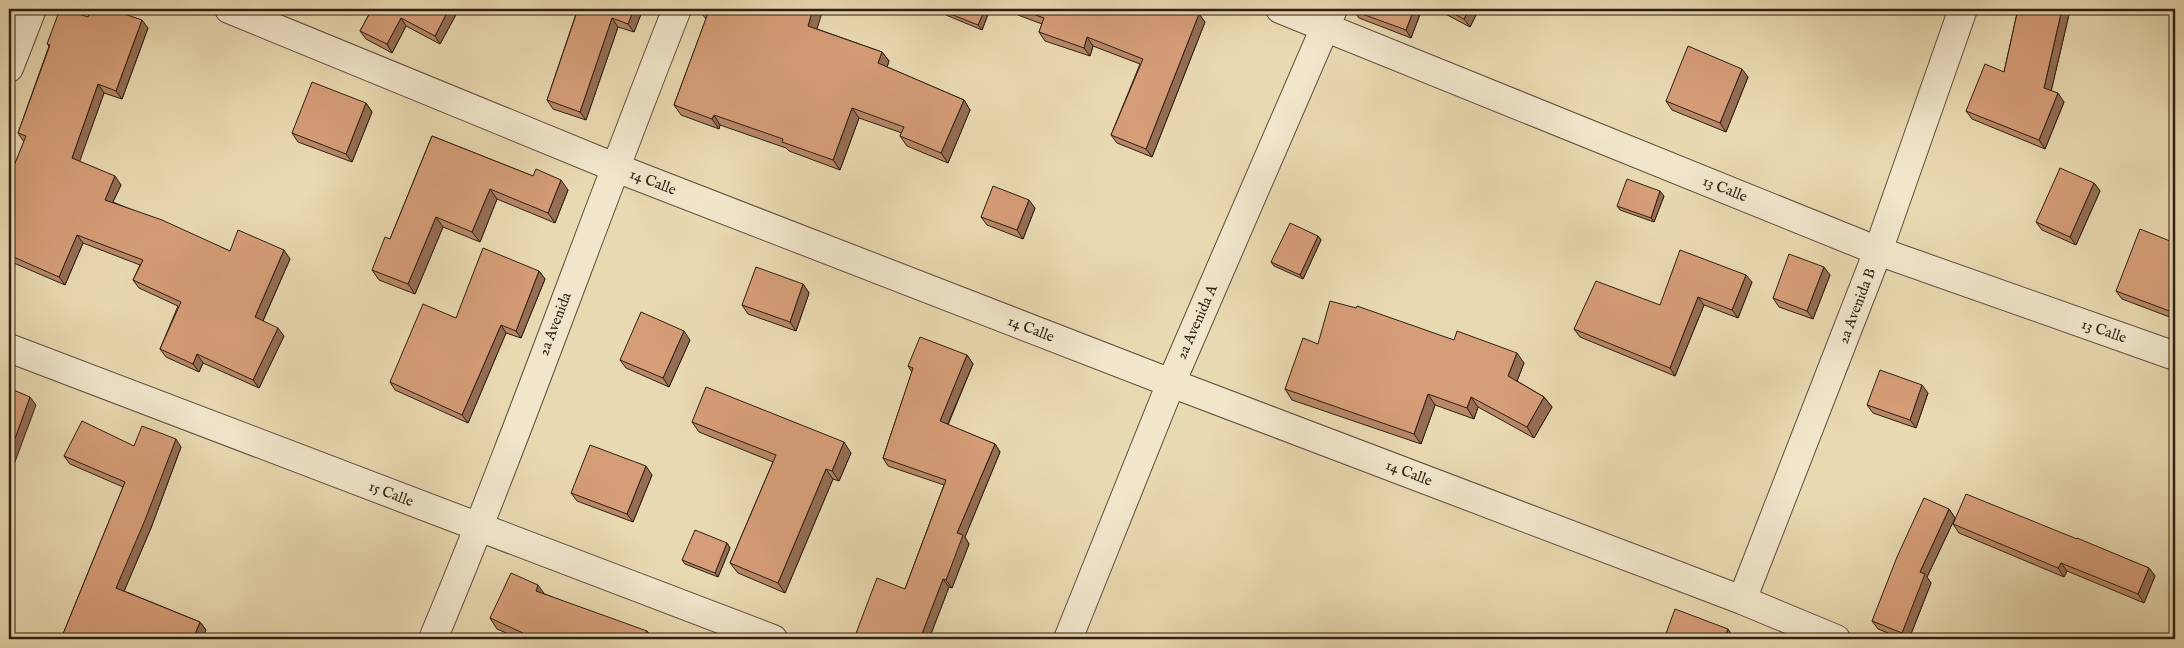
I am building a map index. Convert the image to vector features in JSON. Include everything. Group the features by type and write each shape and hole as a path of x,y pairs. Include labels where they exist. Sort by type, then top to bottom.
{"street":[{"path":"9,68 32,9"},
{"name":"14 Calle","path":"229,9 614,167 1171,383 1742,600 1836,639"},
{"name":"2a Avenida","path":"433,639 479,528 614,167 677,9"},
{"name":"13 Calle","path":"1280,9 1329,18 1878,251 2175,356"},
{"name":"2a Avenida B","path":"1742,600 1878,251 1963,9"},
{"name":"2a Avenida A","path":"1068,639 1171,383 1329,18"},
{"name":"15 Calle","path":"9,348 773,639"}],"building":[{"path":"60,9 88,17 91,9 110,9 142,20 116,91 98,84 72,158 115,176 105,200 162,220 230,251 238,230 284,250 255,317 278,328 253,380 197,354 193,364 160,349 181,302 133,280 143,260 77,235 59,277 9,255 9,178 26,136 18,133 50,45 47,44"},
{"path":"372,9 449,9 435,36 401,18 387,44 360,31"},
{"path":"578,9 634,9 628,24 612,18 580,112 547,100"},
{"path":"698,9 813,9 808,26 882,52 878,63 964,100 941,153 900,136 904,127 852,108 833,160 782,142 783,139 714,115 712,119 674,105 708,13"},
{"path":"944,9 985,9 978,25 943,11"},
{"path":"1019,9 1186,9 1199,14 1146,149 1111,135 1143,59 1087,37 1084,48 1039,32 1044,18"},
{"path":"1354,9 1414,9 1406,30 1354,11"},
{"path":"1445,9 1469,9 1464,19"},
{"path":"2018,9 2062,9 2044,88 2058,93 2039,140 1966,111 1985,64 2004,72"},
{"path":"1688,46 1742,69 1720,123 1666,101"},
{"path":"312,82 366,103 346,154 292,133"},
{"path":"432,136 533,176 536,169 561,180 548,213 490,189 472,232 436,217 408,284 372,270 385,237 390,239"},
{"path":"2060,168 2094,183 2070,237 2036,222"},
{"path":"1627,179 1660,191 1651,218 1617,206"},
{"path":"993,186 1029,200 1017,230 981,217"},
{"path":"1290,223 1318,236 1300,275 1271,262"},
{"path":"2140,229 2175,243 2175,313 2116,291"},
{"path":"483,248 539,271 516,331 501,325 462,415 390,382 423,304 456,318"},
{"path":"1680,250 1746,275 1732,310 1698,297 1670,368 1574,329 1596,281 1660,305"},
{"path":"1789,254 1824,267 1807,311 1773,298"},
{"path":"756,267 803,284 790,322 742,305"},
{"path":"1330,301 1356,308 1357,306 1454,340 1457,331 1517,353 1508,376 1544,397 1527,427 1471,397 1467,408 1428,394 1414,434 1285,389 1303,338 1318,344"},
{"path":"641,312 684,331 663,378 620,360"},
{"path":"920,337 967,355 940,421 995,444 957,533 963,535 946,580 943,579 920,639 863,639 855,636 877,578 905,589 946,480 883,458 913,368 908,366"},
{"path":"1880,370 1922,385 1910,420 1867,405"},
{"path":"706,387 844,442 832,471 826,469 778,583 730,563 776,455 692,422"},
{"path":"9,388 30,397 9,455"},
{"path":"82,421 134,446 142,426 176,439 145,520 116,588 200,622 193,639 61,639 125,482 64,456"},
{"path":"590,445 646,466 627,514 571,493"},
{"path":"1966,494 2149,568 2138,594 2061,563 2058,568 1953,524"},
{"path":"1924,498 1949,509 1920,572 1925,574 1902,633 1872,621 1897,557"},
{"path":"695,530 727,543 715,573 682,560"},
{"path":"511,573 538,585 536,591 647,631 644,639 521,639 523,633 490,618"},
{"path":"1675,609 1728,629 1724,639 1664,639"},
{"path":"2099,633 2116,639 2096,639"}]}
